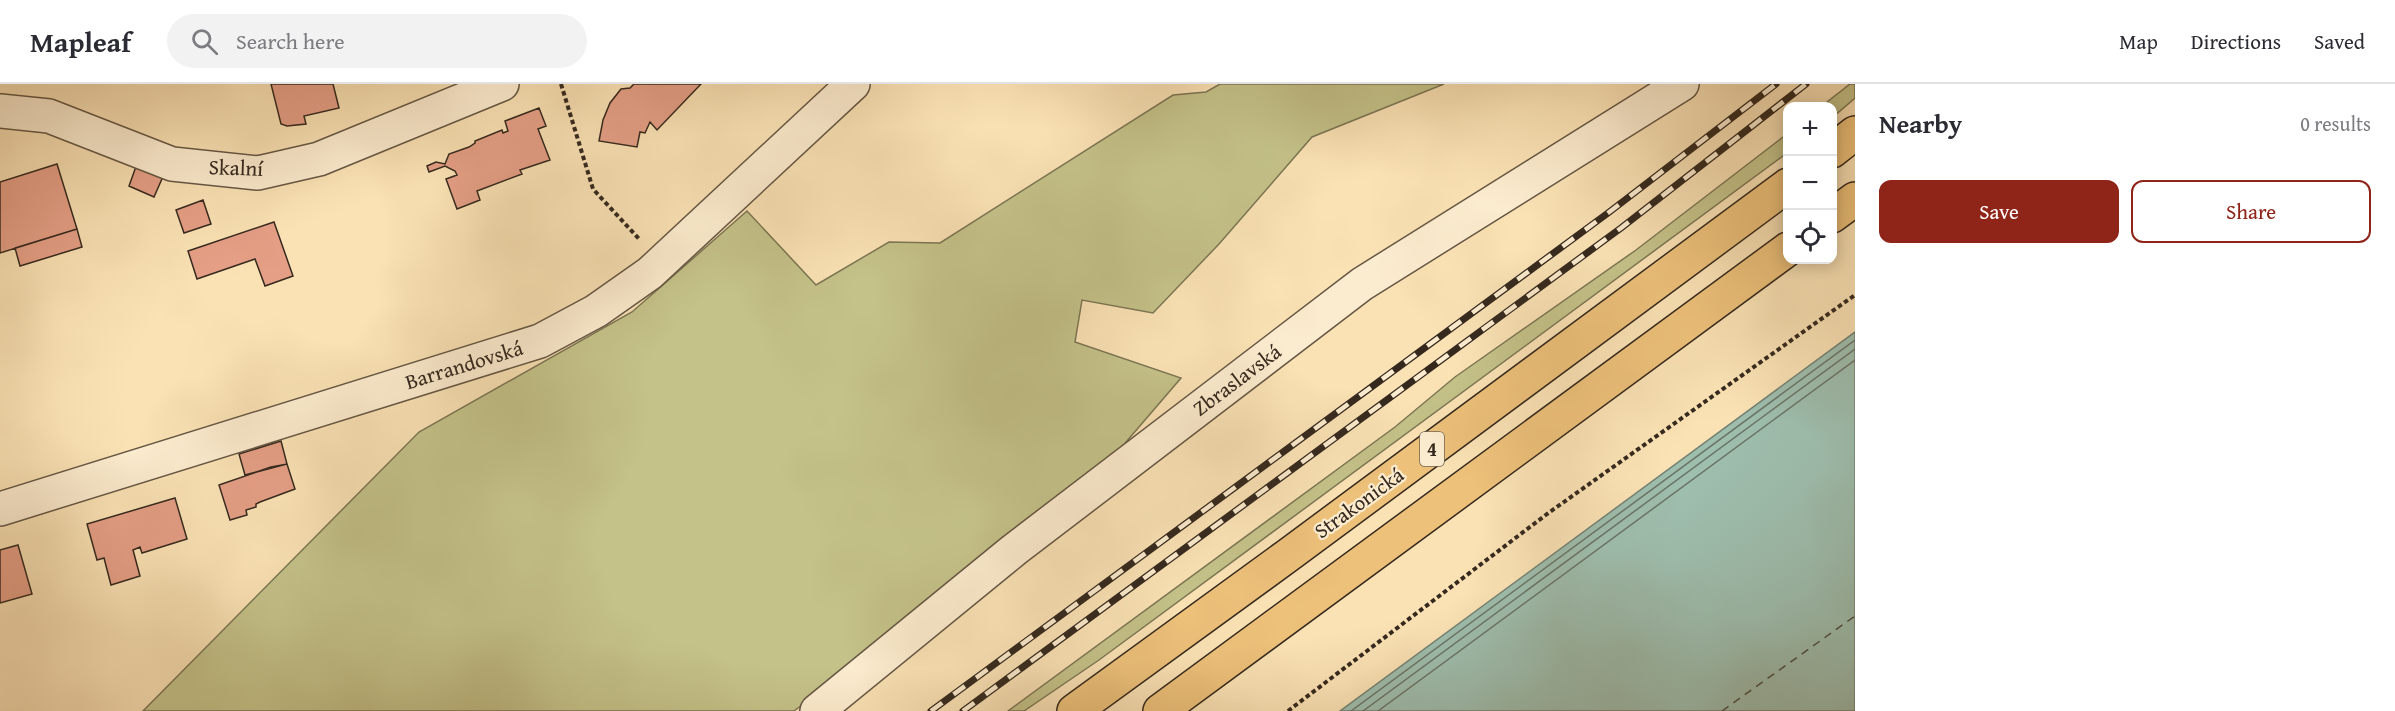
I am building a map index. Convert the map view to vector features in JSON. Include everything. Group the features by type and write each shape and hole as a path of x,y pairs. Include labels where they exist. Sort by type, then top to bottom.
{"main road":[{"path":"1837,148 1855,133"},
{"name":"Strakonická","path":"1074,711 1316,535 1783,189"},
{"path":"1837,213 1855,200"},
{"name":"4","path":"1160,711 1783,253"}],"street":[{"name":"Skalní","path":"0,111 49,116 172,164 258,173 319,159 502,84"},
{"name":"Barrandovská","path":"0,509 540,341 596,311 651,273 853,84"},
{"name":"Zbraslavská","path":"817,711 1014,550 1362,284 1682,84"}],"path":[{"path":"561,84 593,189 642,243"},
{"path":"1288,711 1547,514 1855,295"}],"shaded area":[{"path":"1220,84 1444,84 1312,137 1219,244 1153,313 1082,300 1075,342 1181,378 1090,484 794,711 143,711 419,432 632,312 747,211 816,285 889,242 940,243 1173,95 1206,92"},
{"path":"1850,84 1855,84 1855,98 1837,114 1837,102 1827,102"},
{"path":"1783,137 1783,156 1099,660 1024,711 1008,711 1395,427 1455,377 1636,250"}],"water":[{"path":"1855,332 1855,711 1340,711"}],"building":[{"path":"271,84 333,84 339,108 304,116 306,124 287,126 281,124"},
{"path":"634,84 701,84 657,130 650,122 645,133 640,132 637,147 599,141 603,120 610,103 621,89 630,88"},
{"path":"539,108 546,126 538,129 550,160 520,170 522,174 477,191 480,200 457,209 446,179 457,175 455,171 445,166 429,172 427,166 436,162 445,164 449,154 469,147 475,141 502,130 503,133 508,131 505,121"},
{"path":"138,161 165,172 154,197 129,186"},
{"path":"57,164 77,229 0,253 0,182"},
{"path":"203,200 211,224 184,233 176,210"},
{"path":"274,222 293,276 265,286 255,259 197,279 188,251"},
{"path":"77,229 82,247 20,266 15,248"},
{"path":"281,441 287,464 245,475 239,454"},
{"path":"287,464 295,489 260,502 256,504 256,507 246,510 247,515 230,520 219,485 271,467"},
{"path":"175,498 187,539 142,553 140,547 133,550 140,576 111,585 104,558 97,560 87,524"},
{"path":"18,545 32,594 0,603 0,550"}],"ferry route":[{"path":"1722,711 1855,616"}],"railway":[{"path":"931,711 1608,213 1776,84"},
{"path":"963,711 1621,228 1806,84"}]}
